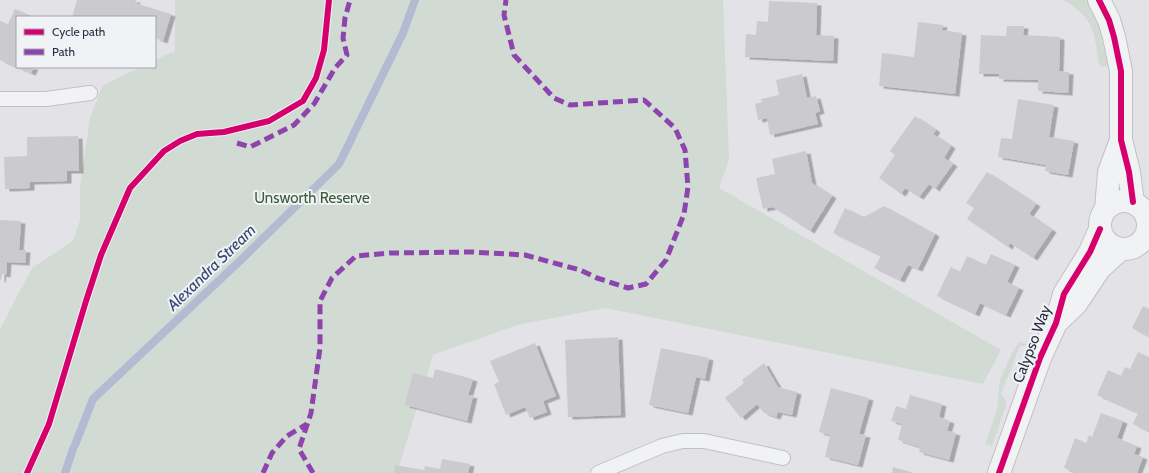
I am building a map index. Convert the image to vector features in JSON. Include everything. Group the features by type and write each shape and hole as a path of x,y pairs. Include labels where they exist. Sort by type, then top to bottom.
{"street":[{"name":"Calypso Way","path":"1099,0 1109,20 1121,71 1121,140 1129,172 1133,202"},
{"name":"Calypso Way","path":"999,473 1040,358 1056,323 1064,294 1090,252 1103,219 1109,172 1121,140"},
{"path":"1118,201 1133,202 1144,211 1148,225 1142,240 1132,247 1121,249 1107,242 1103,219 1111,204 1118,201"},
{"name":"Calypso Way","path":"1056,323 1076,304 1100,268 1121,249"}],"lane":[{"path":"0,99 46,99 90,94"},
{"path":"598,473 662,446 683,440 704,441 783,458"}],"green space":[{"name":"Unsworth Reserve","path":"175,0 723,0 729,160 719,188 1001,350 983,384 605,308 517,325 433,355 397,473 0,473 0,329 32,268 73,241 80,220 80,186 90,118 103,85 139,68 156,68 156,60 175,51"},
{"path":"1063,0 1086,0 1097,22 1108,65 1102,67 1099,64 1094,34 1087,19"},
{"path":"1019,342 1030,345 1020,346 1001,394 1006,400 1006,405 992,446 985,444 997,410 1000,380 1012,353"}],"building":[{"path":"77,0 136,0 135,3 171,14 163,41 156,38 156,16 72,16"},
{"path":"769,1 817,3 816,35 834,36 833,61 745,57 746,34 756,35 757,21 768,22"},
{"path":"15,9 32,16 16,16 16,67 0,60 0,21 8,24"},
{"path":"918,22 943,25 942,30 962,33 955,94 879,86 882,53 914,57"},
{"path":"1007,26 1024,26 1023,35 1060,37 1059,71 1069,72 1068,93 1038,91 1038,80 999,79 999,74 979,74 981,35 1006,36"},
{"path":"19,68 34,68 31,73"},
{"path":"802,74 807,98 816,96 820,111 815,113 818,124 770,135 767,118 758,120 755,104 762,102 761,99 779,95 776,80"},
{"path":"1018,99 1054,105 1049,137 1074,141 1068,175 1045,171 1046,165 998,157 1001,138 1012,139"},
{"path":"915,116 936,130 933,134 951,146 944,158 953,164 935,189 929,184 919,197 905,188 901,194 879,178 895,155 890,151"},
{"path":"78,136 79,171 67,171 67,181 30,182 30,188 5,189 4,157 27,156 27,137"},
{"path":"806,151 812,183 832,196 810,231 773,207 763,209 756,178 775,174 772,159"},
{"path":"987,172 1036,204 1029,214 1052,230 1033,258 1010,243 1008,247 967,219 974,208 966,203"},
{"path":"884,206 935,234 918,269 908,265 900,280 874,268 881,256 833,233 845,208 864,217"},
{"path":"0,220 21,221 19,250 26,250 25,263 7,262 6,275 2,274 1,280 0,280"},
{"path":"991,254 1015,265 1007,282 1019,288 1006,315 980,303 975,314 937,296 951,267 960,272 967,256 986,265"},
{"path":"1143,306 1149,309 1149,337 1132,328"},
{"path":"618,337 621,415 568,417 565,340"},
{"path":"535,343 556,396 543,401 547,412 530,418 525,407 506,415 494,384 499,382 490,361"},
{"path":"661,348 709,358 705,379 696,377 688,413 649,405"},
{"path":"1138,352 1149,357 1148,431 1133,424 1138,413 1097,395 1108,370 1121,376 1125,367 1130,369"},
{"path":"764,363 778,387 797,392 792,415 778,412 776,417 764,413 757,404 741,418 725,398 744,383 742,380"},
{"path":"435,369 473,379 468,395 473,396 467,421 405,405 413,373 433,378"},
{"path":"831,388 869,398 859,434 866,435 858,465 825,457 830,435 819,432"},
{"path":"910,395 942,404 939,417 950,421 947,431 956,433 949,460 919,452 920,447 898,440 902,424 891,421 896,406 906,409"},
{"path":"1101,413 1123,421 1117,438 1137,446 1134,454 1143,457 1137,473 1078,473 1064,468 1075,438 1086,443 1089,435 1092,437"},
{"path":"442,459 470,464 468,473 394,473 395,465 424,470 425,466 440,469"},
{"path":"893,467 914,473 892,473"}],"waterway":[{"name":"Alexandra Stream","path":"75,445 93,399 245,256 339,164 403,33 415,0"},
{"name":"Alexandra Stream","path":"65,473 73,449"}],"marked path":[{"path":"237,143 250,147 294,125 314,104 335,68 347,55 343,38 345,18 350,0"},
{"path":"313,473 299,449 311,413 320,348 320,301 332,278 356,256 390,253 472,252 525,255 580,270 597,278 628,288 646,284 666,260 684,214 688,187 685,150 675,128 644,100 570,105 554,98 514,55 504,15 506,0"},
{"path":"263,473 272,453 287,436 307,424"}],"cycle path":[{"path":"27,473 49,424 101,255 130,188 164,151 180,141 197,134 224,132 269,121 303,101 316,78 324,50 329,0"},
{"path":"1099,0 1109,20 1121,71 1121,140 1129,172 1133,202"},
{"path":"999,473 1040,358 1056,323 1064,294 1090,252 1100,229"}]}
